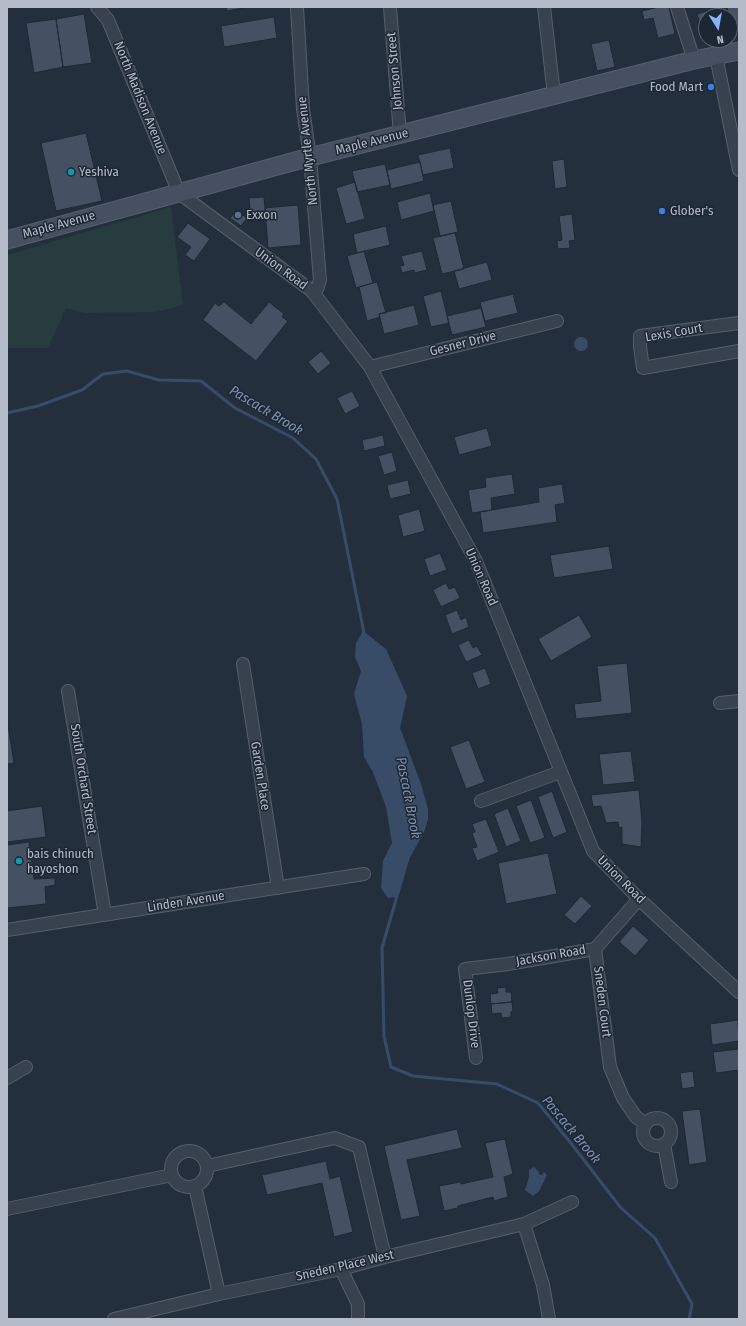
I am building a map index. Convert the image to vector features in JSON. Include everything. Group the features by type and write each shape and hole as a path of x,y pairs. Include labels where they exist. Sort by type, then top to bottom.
{"street":[{"name":"North Madison Avenue","path":"97,7 108,20 179,193"},
{"name":"North Myrtle Avenue","path":"297,7 303,109 310,157 320,280 317,289 313,293"},
{"name":"Johnson Street","path":"390,7 400,135"},
{"path":"544,7 554,96"},
{"path":"677,7 694,60"},
{"name":"Maple Avenue","path":"7,240 310,157 694,60 739,51"},
{"path":"716,56 739,170"},
{"name":"Union Road","path":"179,193 313,293 370,367 476,561 593,851 639,899 739,992"},
{"name":"Gesner Drive","path":"370,367 557,322"},
{"name":"Lexis Court","path":"739,323 640,336 640,347 643,368 739,351"},
{"name":"Garden Place","path":"243,664 278,888"},
{"name":"South Orchard Street","path":"68,691 105,915"},
{"path":"720,702 739,701"},
{"path":"481,801 560,772"},
{"name":"Linden Avenue","path":"7,930 364,874"},
{"name":"Jackson Road","path":"465,969 508,964 595,949 639,899"},
{"name":"Sneden Court","path":"595,949 610,1067 623,1098 636,1117 646,1124"},
{"name":"Dunlop Drive","path":"465,969 476,1058"},
{"path":"7,1078 26,1067"},
{"path":"654,1119 664,1120 668,1123 671,1132 668,1141 664,1144 656,1146 648,1143 644,1136 643,1132 646,1124 654,1119"},
{"path":"207,1166 335,1138 359,1147 385,1257"},
{"path":"664,1144 671,1182"},
{"path":"192,1151 198,1153 202,1156 207,1166 207,1173 200,1183 195,1186 183,1185 177,1182 172,1175 172,1165 174,1160 182,1153 192,1151"},
{"path":"7,1209 172,1175"},
{"path":"195,1186 219,1294"},
{"name":"Sneden Place West","path":"114,1319 219,1294 341,1269 524,1224 572,1202"},
{"path":"524,1224 543,1285 549,1319"},
{"path":"341,1269 358,1304 358,1319"}],"green space":[{"path":"171,207 183,305 156,312 85,313 66,308 48,348 7,348 7,255"}],"water":[{"path":"578,337 584,337 588,341 588,347 584,351 578,351 574,347 574,341"},
{"path":"363,631 386,649 407,696 400,728 421,784 428,809 428,819 424,832 408,861 397,897 388,898 381,888 383,861 392,843 386,807 373,772 364,757 362,724 354,694 361,671 355,657 356,643"},
{"path":"534,1167 540,1175 544,1172 547,1175 539,1191 533,1196 525,1190 529,1177 529,1170"}],"building":[{"path":"226,7 249,7 227,11"},
{"path":"659,7 669,7 675,34 658,38 653,18 644,20 642,11"},
{"path":"739,7 739,26 738,8 727,8"},
{"path":"84,14 92,63 63,67 56,19"},
{"path":"274,17 277,38 224,47 221,26"},
{"path":"56,19 63,67 34,73 26,23"},
{"path":"609,40 615,67 597,71 591,44"},
{"name":"Yeshiva","path":"86,133 102,201 56,211 41,143"},
{"path":"450,148 454,168 423,175 418,155"},
{"path":"564,159 567,187 555,189 552,161"},
{"path":"420,162 424,181 391,189 387,170"},
{"path":"385,164 390,185 357,192 352,171"},
{"path":"355,182 365,219 346,224 336,188"},
{"path":"430,193 434,211 401,220 397,202"},
{"path":"264,197 266,220 251,221 249,198"},
{"path":"451,201 458,232 440,236 433,205"},
{"path":"298,205 301,245 268,248 265,208"},
{"path":"236,210 247,218 241,226 230,218"},
{"path":"572,214 575,240 569,241 570,248 558,249 557,241 562,240 559,216"},
{"path":"188,223 210,239 194,261 185,255 191,247 177,237"},
{"path":"386,226 390,245 357,253 353,234"},
{"path":"455,233 464,269 442,274 433,238"},
{"path":"364,251 373,283 356,288 347,256"},
{"path":"422,251 427,270 414,273 414,270 402,273 400,266 404,265 401,256"},
{"path":"487,262 492,280 459,289 454,271"},
{"path":"377,282 386,313 379,314 380,317 367,321 359,287"},
{"path":"441,291 449,323 431,327 423,296"},
{"path":"513,294 518,313 485,321 480,302"},
{"path":"224,302 251,324 269,302 284,314 282,317 288,321 256,361 203,320 215,303 219,306"},
{"path":"414,305 419,325 384,334 379,314"},
{"path":"481,308 486,327 452,335 447,316"},
{"path":"321,351 331,363 318,374 308,362"},
{"path":"352,391 360,406 345,414 337,398"},
{"path":"487,428 492,446 459,455 454,437"},
{"path":"383,435 385,446 364,451 362,440"},
{"path":"392,452 397,471 384,475 378,456"},
{"path":"512,474 515,494 491,498 492,510 472,513 468,490 486,487 485,478"},
{"path":"408,480 411,494 390,499 387,485"},
{"path":"562,484 565,503 555,505 557,522 483,533 480,512 539,502 538,488"},
{"path":"419,509 425,531 403,537 398,515"},
{"path":"609,546 613,569 554,578 550,555"},
{"path":"440,553 447,570 430,576 424,559"},
{"path":"446,583 449,589 455,587 460,598 441,607 433,590"},
{"path":"457,610 461,620 466,617 469,627 452,634 445,615"},
{"path":"579,615 592,637 551,661 538,639"},
{"path":"469,640 473,648 477,646 482,655 466,662 458,645"},
{"path":"627,663 632,713 576,719 574,704 601,701 597,666"},
{"path":"485,668 491,684 478,689 472,673"},
{"path":"7,719 14,763 7,764"},
{"path":"469,740 485,782 466,789 450,747"},
{"path":"631,751 635,782 603,785 599,754"},
{"path":"639,790 642,822 641,847 622,844 622,827 619,828 618,822 606,823 601,806 593,807 591,795"},
{"path":"552,791 567,832 553,838 538,797"},
{"path":"531,800 545,838 530,843 516,806"},
{"path":"42,806 46,837 7,842 7,811"},
{"path":"508,808 521,841 506,847 494,814"},
{"path":"486,819 499,852 477,861 472,848 477,847 472,833 475,832 472,824"},
{"name":"bais chinuch hayoshon","path":"29,842 34,879 55,878 55,885 45,887 46,904 7,908 7,845"},
{"path":"548,853 557,894 506,904 498,863"},
{"path":"581,896 592,906 575,924 564,915"},
{"path":"633,926 649,940 635,956 619,942"},
{"path":"506,987 506,992 511,992 512,1002 491,1004 490,994 498,993 497,988"},
{"path":"512,1002 513,1011 511,1012 511,1017 502,1018 501,1013 492,1014 491,1004"},
{"path":"738,1020 739,1041 712,1045 710,1024"},
{"path":"739,1049 739,1070 716,1073 713,1052"},
{"path":"693,1071 695,1087 682,1089 680,1073"},
{"path":"700,1109 707,1162 689,1165 682,1111"},
{"path":"457,1129 462,1148 407,1160 420,1216 401,1220 384,1146"},
{"path":"505,1139 513,1174 504,1177 508,1197 494,1201 493,1197 444,1211 439,1186 460,1182 461,1184 493,1177 485,1143"},
{"path":"326,1161 330,1179 340,1176 353,1232 334,1237 322,1183 267,1195 262,1175"}],"waterway":[{"name":"Pascack Brook","path":"7,413 38,406 82,390 103,374 127,371 159,380 201,381 235,408 293,438 316,459 337,499 364,633"},
{"name":"Pascack Brook","path":"408,858 382,948 384,1036 391,1067 413,1076 497,1084 538,1103 621,1208 655,1238 692,1304 689,1319"}],"place":[{"name":"Food Mart","path":"711,87"},
{"name":"Yeshiva","path":"71,172"},
{"name":"Glober's","path":"662,211"},
{"name":"Exxon","path":"238,215"},
{"name":"bais chinuch hayoshon","path":"19,861"}]}
